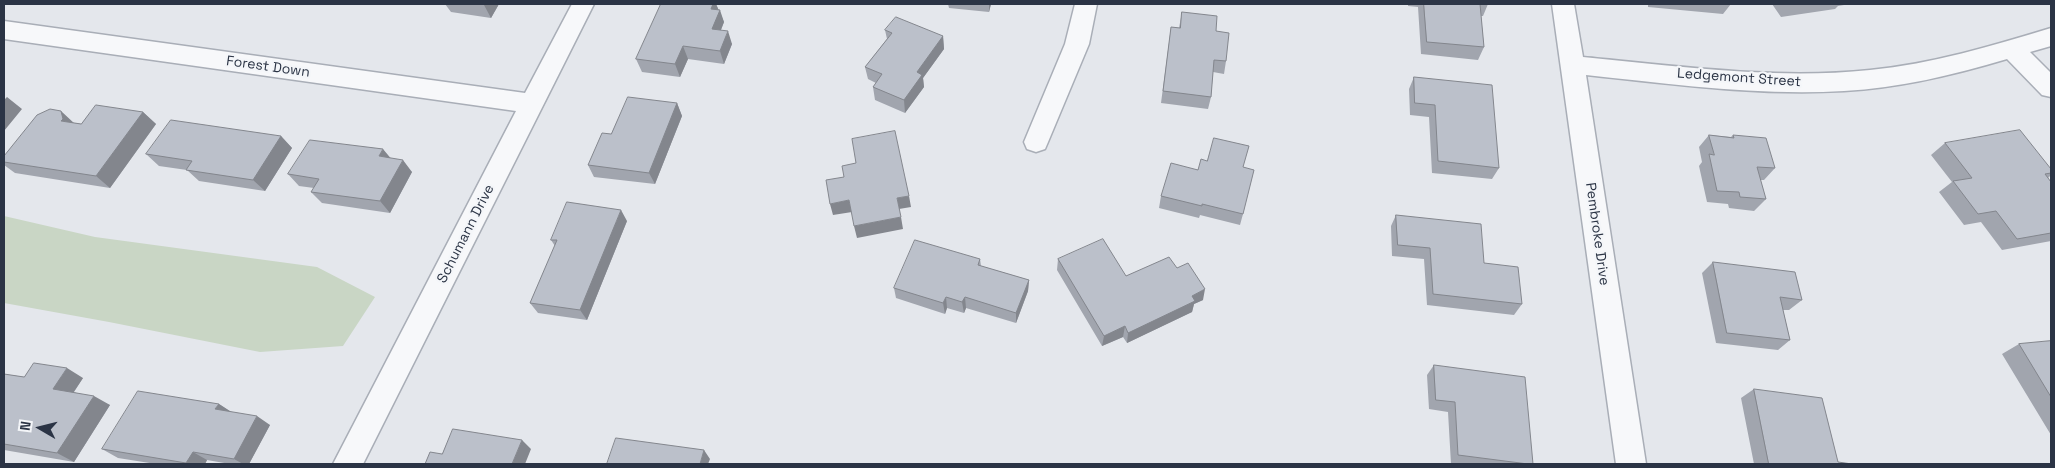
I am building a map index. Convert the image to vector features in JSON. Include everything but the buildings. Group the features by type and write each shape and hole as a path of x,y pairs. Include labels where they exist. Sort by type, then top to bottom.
{"street":[{"name":"Schumann Drive","path":"348,464 583,4"},
{"path":"1036,142 1077,44 1086,4"},
{"name":"Pembroke Drive","path":"1563,4 1631,464"},
{"name":"Forest Down","path":"4,30 532,104"},
{"name":"Ledgemont Street","path":"1572,64 1774,83 1845,82 1896,76 1951,66 2051,37"},
{"path":"2012,49 2051,88"}],"green space":[{"path":"4,216 95,237 317,267 375,297 343,346 260,352 4,303"}]}
